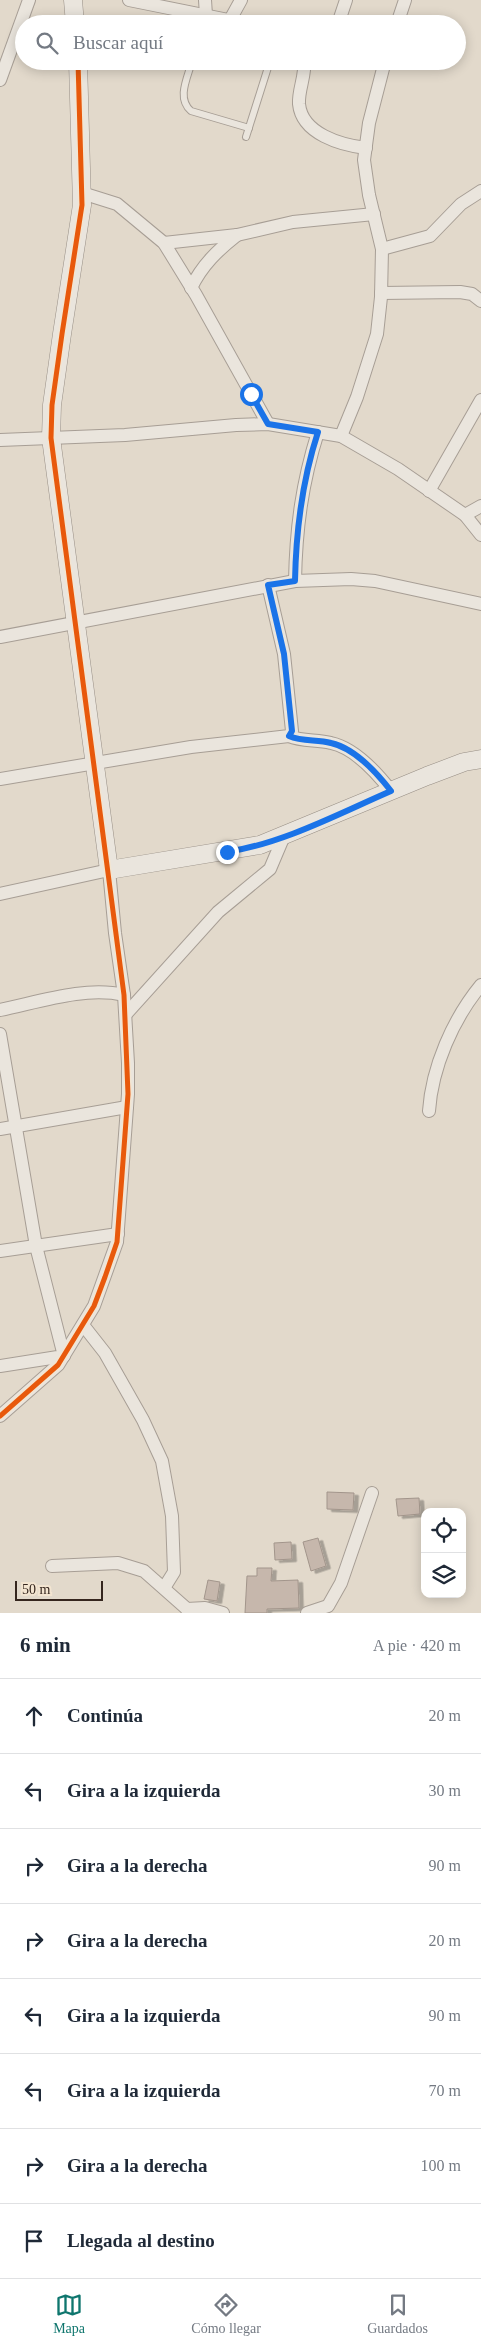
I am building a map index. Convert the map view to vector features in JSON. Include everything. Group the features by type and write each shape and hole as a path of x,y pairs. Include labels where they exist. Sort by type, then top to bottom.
{"street":[{"path":"24,15 29,0"},
{"path":"73,0 74,15"},
{"path":"130,0 188,15"},
{"path":"204,15 205,0"},
{"path":"233,15 241,0"},
{"path":"341,15 346,0"},
{"path":"400,15 405,0"},
{"path":"0,80 15,39"},
{"path":"0,1416 58,1365 94,1306 105,1278 118,1234 127,1107 126,1014 124,996 51,438 52,405 78,236 82,193 78,70"},
{"path":"303,70 299,104 305,120 318,133 347,145 366,148"},
{"path":"342,436 357,397 377,334 381,293 382,249 364,160 382,70"},
{"path":"382,249 430,236 461,204 481,191"},
{"path":"82,193 117,204 164,243 268,424"},
{"path":"164,243 237,235 293,222 374,214"},
{"path":"191,288 200,271 217,251 237,235"},
{"path":"381,293 460,292 472,294 481,300"},
{"path":"429,491 481,400"},
{"path":"0,440 268,424 342,436 398,469 465,515 481,535"},
{"path":"295,581 303,484 318,432"},
{"path":"465,515 481,506"},
{"path":"0,637 295,581 351,579 375,582 481,604"},
{"path":"268,585 287,671 292,731 289,736"},
{"path":"0,780 191,747 289,736 303,741 332,743 346,749 367,766 391,791"},
{"path":"0,894 109,870 246,849 284,836 464,762 481,759"},
{"path":"126,1014 218,912 270,869 284,836"},
{"path":"429,1111 430,1090 445,1048 468,1000 481,985"},
{"path":"0,1010 84,994 112,992 124,996"},
{"path":"0,1034 36,1246 64,1356"},
{"path":"0,1129 127,1107"},
{"path":"0,1251 118,1234"},
{"path":"83,1325 105,1353 144,1420 162,1460 172,1516 174,1572 164,1588"},
{"path":"0,1366 64,1356"},
{"path":"307,1613 328,1606 341,1583 372,1493"},
{"path":"52,1566 118,1563 144,1571 188,1611 205,1608 223,1613"}],"lane":[{"path":"189,70 183,93 187,107 191,111 248,128"},
{"path":"246,136 267,70"}],"building":[{"path":"327,1492 354,1493 353,1510 327,1509"},
{"path":"419,1498 420,1514 398,1516 396,1499"},
{"path":"318,1538 326,1566 311,1571 303,1542"},
{"path":"291,1542 292,1559 275,1560 274,1543"},
{"path":"257,1568 272,1568 271,1581 298,1580 299,1608 267,1609 267,1613 245,1613 247,1576 257,1576"},
{"path":"208,1580 220,1582 217,1601 204,1599"}],"cycle path":[{"path":"0,1416 58,1365 94,1306 117,1242 128,1094 124,995 51,438 52,405 82,205 78,70"}],"route":[{"path":"227,852 260,845 391,791 367,766 346,749 332,743 303,741 289,736 292,731 287,671 268,585 295,581 303,484 318,432 268,424 251,394"}]}
